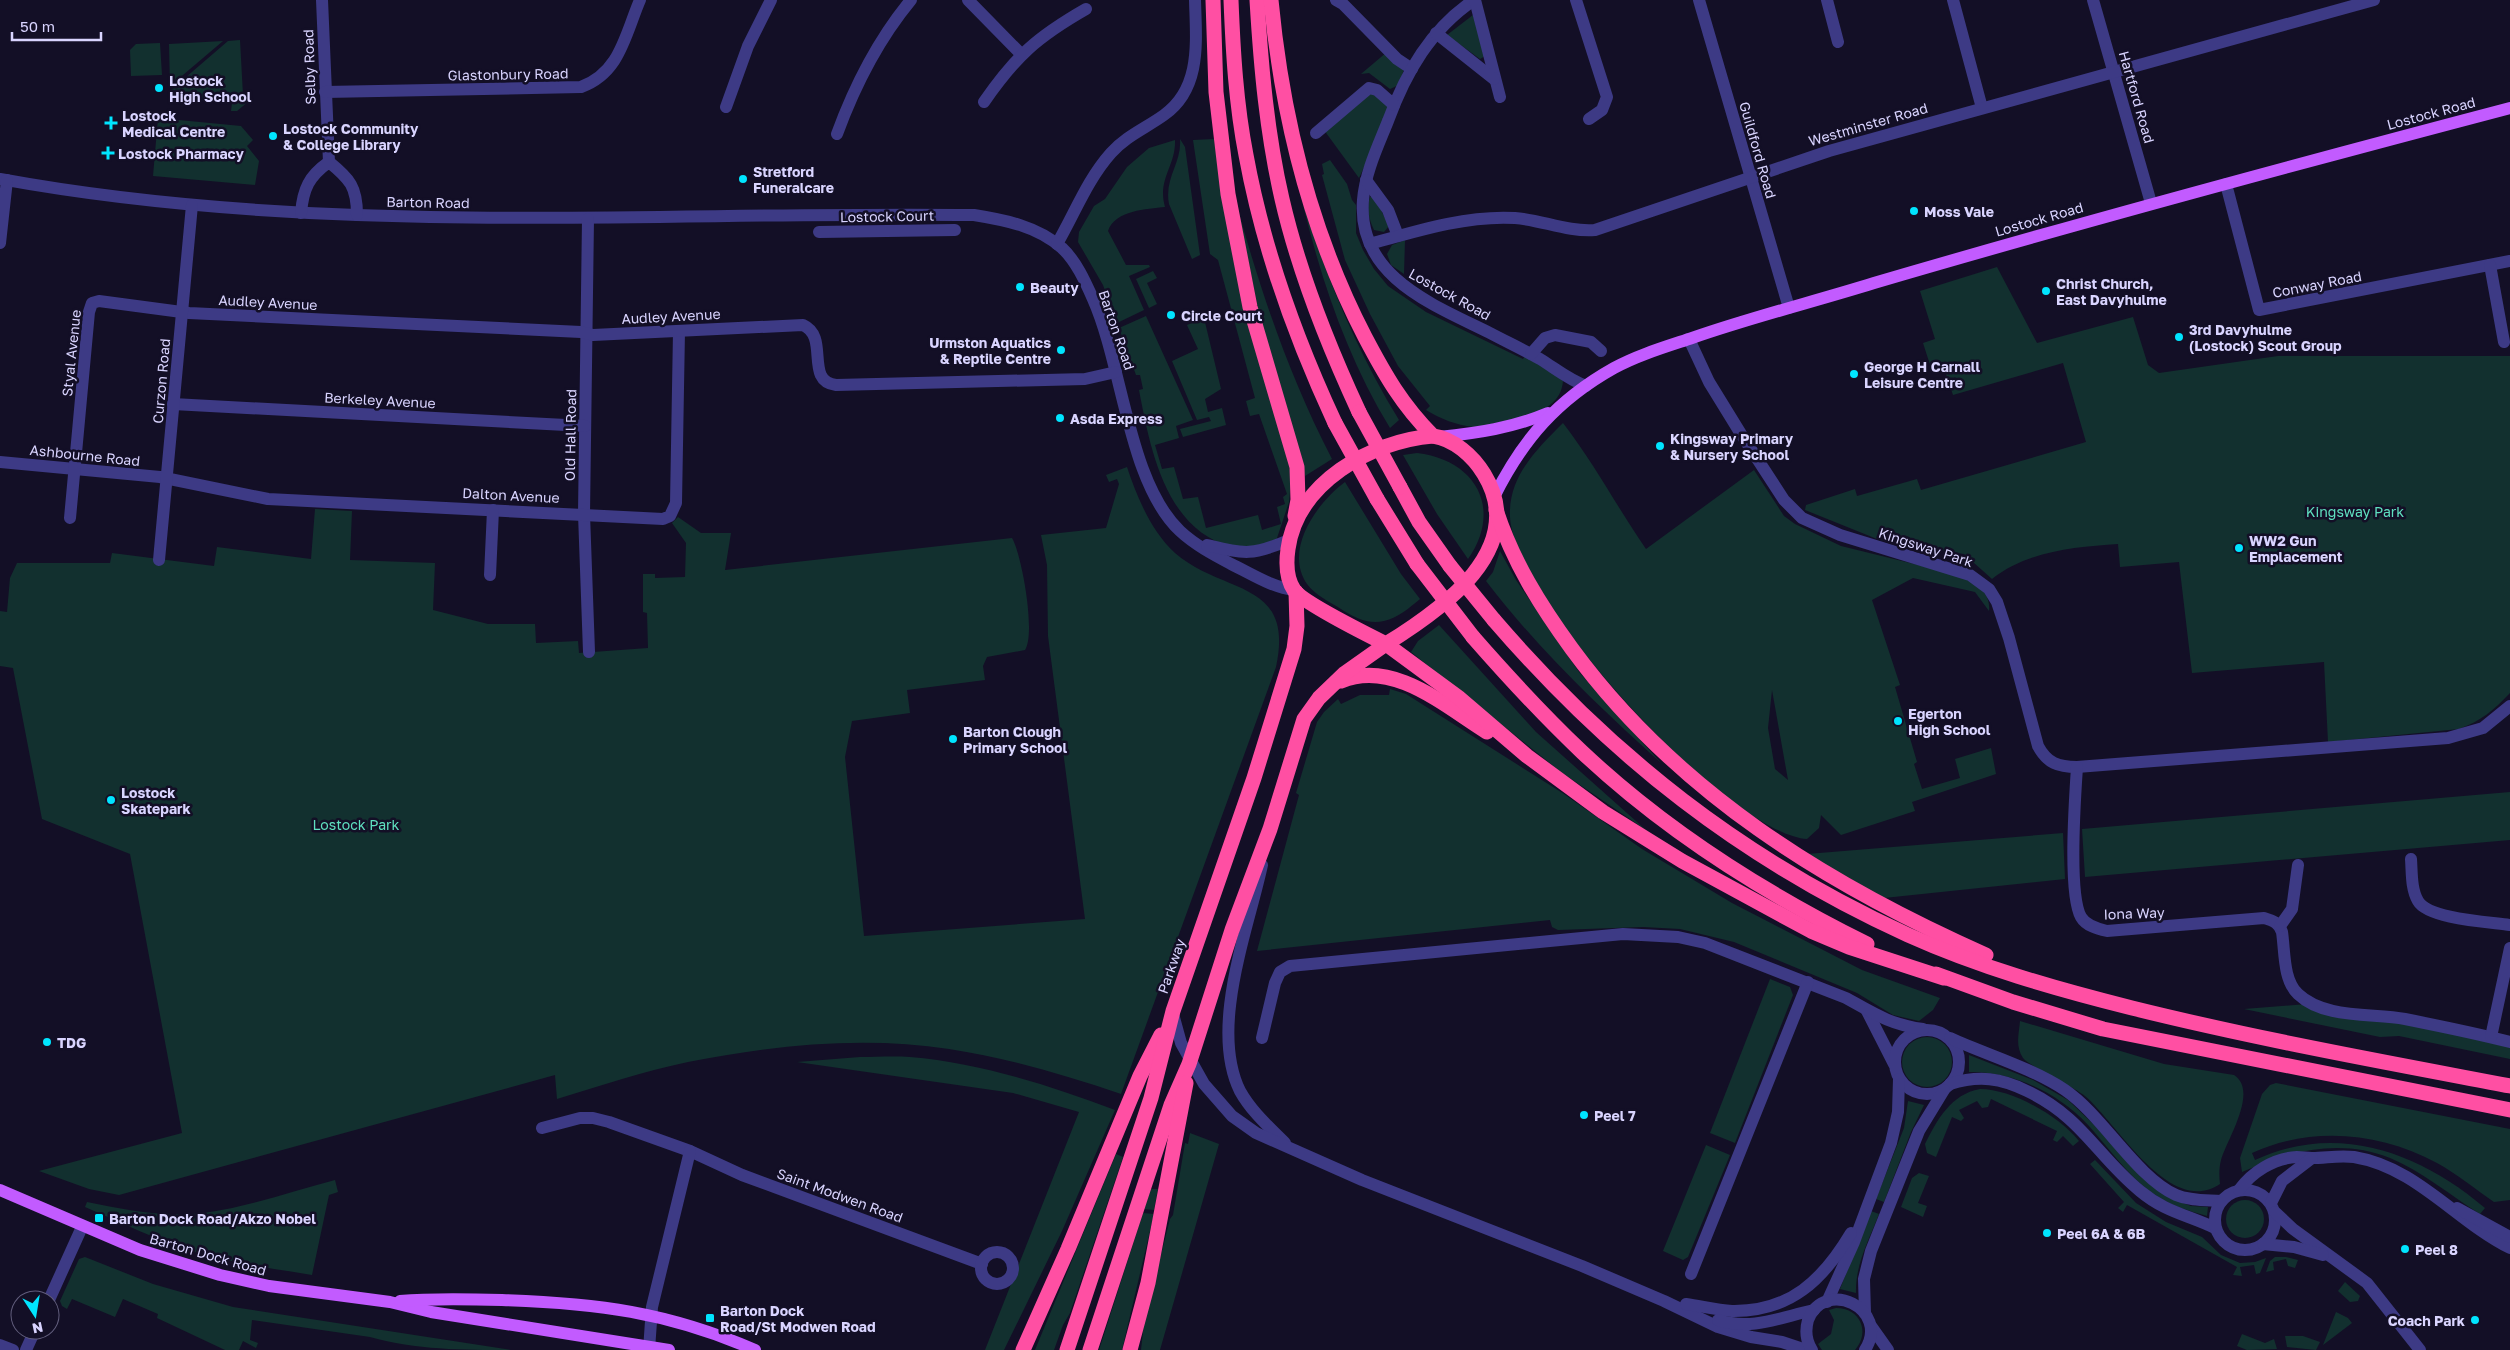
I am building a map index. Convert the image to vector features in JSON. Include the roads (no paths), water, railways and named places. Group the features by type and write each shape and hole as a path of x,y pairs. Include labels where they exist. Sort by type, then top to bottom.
{"highway":[{"name":"Parkway","path":"1067,1350 1151,1098 1173,1011 1254,778 1294,649 1297,626 1295,591 1287,565 1298,500 1297,467 1250,307 1228,194 1216,92 1213,0"},
{"path":"1230,0 1239,106 1246,154 1256,200 1283,297 1313,375 1335,424 1377,499 1418,564 1473,637 1538,709 1583,753 1657,815 1695,844 1799,909 1887,954 1944,978"},
{"path":"1257,0 1264,95 1282,198 1298,260 1319,320 1359,412 1419,522 1450,566 1494,620 1534,667 1579,712 1675,796 1726,834 1779,868 1850,907 1910,936 2033,981 2205,1026 2510,1086"},
{"path":"1271,0 1283,93 1322,239 1357,322 1385,375 1410,413 1436,437 1455,445 1478,465 1495,504 1505,538 1522,574 1557,628 1608,695 1669,760 1713,796 1792,854 1907,920 1990,957 2033,981"},
{"path":"1291,534 1302,509 1312,494 1324,482 1373,452 1401,441 1436,437"},
{"path":"1090,1350 1169,1138 1189,1063 1232,930 1270,829 1304,719 1319,698 1353,667 1422,621 1472,577 1489,549 1495,504"},
{"path":"1295,591 1406,657 1458,697 1527,756 1603,812 1682,861 1773,912 1849,947 2012,1002 2103,1029 2510,1110"},
{"path":"1330,687 1355,676 1369,674 1395,679 1410,685 1527,756"},
{"path":"1022,1350 1134,1092 1173,1011"},
{"path":"1131,1350 1148,1283 1169,1138"}],"main road":[{"name":"Lostock Road","path":"1495,504 1518,453 1536,429 1586,386 1635,357 1789,308 2151,203 2510,108"},
{"name":"Lostock Road","path":"1436,437 1479,434 1514,426 1556,410"},
{"name":"Barton Dock Road","path":"0,1190 82,1227 171,1262 220,1275 270,1286 390,1302 431,1312 669,1350"},
{"name":"Barton Dock Road","path":"390,1302 431,1298 579,1304 652,1314 710,1331 755,1350"}],"street":[{"name":"Selby Road","path":"322,0 329,162"},
{"name":"Glastonbury Road","path":"325,92 581,87 596,82 608,72 616,60 640,0"},
{"path":"726,107 748,46 771,0"},
{"path":"837,134 865,67 892,25 911,0"},
{"path":"968,0 1021,54"},
{"path":"1057,244 1084,191 1104,161 1121,143 1174,107 1186,91 1194,70 1196,47 1195,0"},
{"path":"1336,0 1343,4 1397,60 1412,69"},
{"path":"1474,0 1500,97"},
{"name":"Lostock Road","path":"1474,0 1447,19 1412,69 1394,105 1366,180 1363,216 1370,244 1383,266 1396,282 1418,296 1531,354 1576,382 1586,386"},
{"path":"1576,0 1607,97 1602,110 1589,119"},
{"name":"Guildford Road","path":"1699,0 1789,308"},
{"path":"1827,0 1838,42"},
{"path":"1953,0 1982,108"},
{"name":"Hartford Road","path":"2093,0 2115,71 2151,203"},
{"name":"Westminster Road","path":"1370,244 1398,236 1492,218 1540,222 1578,231 1594,230 1829,151 2360,2 2374,0"},
{"path":"984,102 1021,54 1052,30 1086,9"},
{"path":"1436,34 1494,78"},
{"path":"1316,133 1369,88 1377,90 1394,105"},
{"path":"301,213 303,194 309,180 329,162 352,185 356,196 357,215"},
{"path":"0,243 3,179"},
{"name":"Barton Road","path":"3,179 192,205 301,213 588,219 935,215 974,216 1006,220 1037,231 1057,244 1070,257 1088,288 1105,331 1143,471 1154,495 1170,519 1180,531 1194,542 1267,582 1295,591"},
{"path":"1366,180 1388,210 1398,236"},
{"name":"Conway Road","path":"2226,184 2259,310 2510,261"},
{"name":"Curzon Road","path":"159,560 192,205"},
{"path":"934,230 935,215"},
{"path":"858,216 858,232"},
{"name":"Old Hall Road","path":"588,219 584,514 589,652"},
{"name":"Lostock Court","path":"819,232 954,230"},
{"path":"2490,265 2504,342"},
{"name":"Styal Avenue","path":"74,469 90,305 95,301 104,301 182,312"},
{"name":"Audley Avenue","path":"182,312 587,334 803,325 810,328 816,336 820,374 829,384 836,385 1085,379 1116,372"},
{"name":"Dalton Avenue","path":"166,480 268,499 584,514 658,520 670,516 676,504 679,331"},
{"path":"1531,354 1545,338 1555,335 1591,342 1601,352"},
{"name":"Kingsway Park","path":"1689,339 1708,382 1784,500 1802,518 1840,535 1970,576 1990,589 1997,602 2006,629 2038,746 2048,760 2054,764 2077,767 2448,738 2483,728 2510,707"},
{"name":"Berkeley Avenue","path":"173,404 585,426"},
{"name":"Ashbourne Road","path":"0,462 166,480"},
{"path":"70,518 74,469"},
{"path":"490,575 492,510"},
{"name":"Barton Road","path":"1194,542 1250,554 1267,550 1291,534"},
{"name":"Iona Way","path":"2077,767 2075,880 2077,905 2081,918 2089,925 2107,931 2264,918 2274,920 2280,926"},
{"path":"1270,829 1233,989 1228,1042 1234,1076 1246,1101 1289,1146"},
{"path":"2412,860 2414,893 2422,906 2438,914 2510,925"},
{"path":"2298,865 2292,909 2280,926 2290,983 2297,994 2308,1002 2332,1010 2403,1018 2510,1042"},
{"path":"1262,1038 1275,982 1280,972 1290,966 1606,935 1660,935 1705,943 1846,998 1867,1012 1902,1027 1942,1032 1950,1038 2026,1070 2063,1089 2080,1102 2139,1165 2168,1190 2186,1198 2221,1201"},
{"path":"2491,1037 2510,948"},
{"path":"1691,1274 1808,982"},
{"path":"1173,1011 1178,1035 1189,1063 1211,1094 1232,1116 1256,1133 1362,1180 1664,1301 1718,1328 1751,1337 1782,1342 1806,1350"},
{"path":"1827,1302 1854,1242 1863,1212 1896,1127 1900,1079 1867,1012"},
{"path":"1894,1064 1895,1054 1905,1037 1923,1029"},
{"path":"1865,1350 1870,1339 1864,1280 1871,1251 1919,1131 1956,1076 1959,1061 1956,1046 1950,1038"},
{"path":"1900,1079 1915,1092 1935,1094 1947,1087 1977,1078 1995,1079 2046,1100 2075,1122 2125,1176 2154,1202 2179,1215 2215,1228"},
{"name":"Saint Modwen Road","path":"542,1128 580,1118 593,1118 690,1151 742,1175 982,1264"},
{"path":"649,1348 652,1314 690,1151"},
{"path":"2312,1158 2282,1181 2273,1208 2274,1230 2263,1244 2254,1249 2235,1248 2220,1237 2215,1228 2216,1209 2221,1201 2239,1190 2249,1177 2275,1162 2296,1157 2332,1156 2353,1157 2373,1162 2417,1184 2447,1204 2470,1224 2510,1248"},
{"path":"2239,1190 2257,1192 2330,1257"},
{"path":"2447,1204 2475,1216 2510,1237"},
{"path":"1664,1301 1731,1311 1750,1310 1787,1300 1804,1290 1818,1278 1846,1240 1863,1212"},
{"path":"53,1290 82,1227"},
{"path":"2263,1244 2294,1248 2330,1257 2344,1264 2367,1283 2420,1350"},
{"path":"1686,1304 1720,1321 1749,1325 1774,1322 1814,1310 1827,1302 1848,1301 1857,1306 1867,1318 1888,1350"},
{"path":"1812,1350 1806,1333 1814,1310"},
{"path":"0,1345 13,1350"}],"place":[{"name":"Lostock High School","path":"159,88"},
{"name":"Lostock Medical Centre","path":"111,123"},
{"name":"Lostock Community & College Library","path":"273,136"},
{"name":"Lostock Pharmacy","path":"108,153"},
{"name":"Stretford Funeralcare","path":"743,179"},
{"name":"Moss Vale","path":"1914,211"},
{"name":"Beauty","path":"1020,287"},
{"name":"Christ Church, East Davyhulme","path":"2046,291"},
{"name":"Circle Court","path":"1171,315"},
{"name":"3rd Davyhulme (Lostock) Scout Group","path":"2179,337"},
{"name":"Urmston Aquatics & Reptile Centre","path":"1061,350"},
{"name":"George H Carnall Leisure Centre","path":"1854,374"},
{"name":"Asda Express","path":"1060,418"},
{"name":"Kingsway Primary & Nursery School","path":"1660,446"},
{"name":"WW2 Gun Emplacement","path":"2239,548"},
{"name":"Egerton High School","path":"1898,721"},
{"name":"Barton Clough Primary School","path":"953,739"},
{"name":"Lostock Skatepark","path":"111,800"},
{"name":"TDG","path":"47,1042"},
{"name":"Peel 7","path":"1584,1115"},
{"name":"Barton Dock Road/Akzo Nobel","path":"99,1218"},
{"name":"Peel 6A & 6B","path":"2047,1233"},
{"name":"Peel 8","path":"2405,1249"},
{"name":"Barton Dock Road/St Modwen Road","path":"710,1318"},
{"name":"Coach Park","path":"2475,1320"}],"park label":[{"name":"Lostock Park","path":"356,824"}]}
